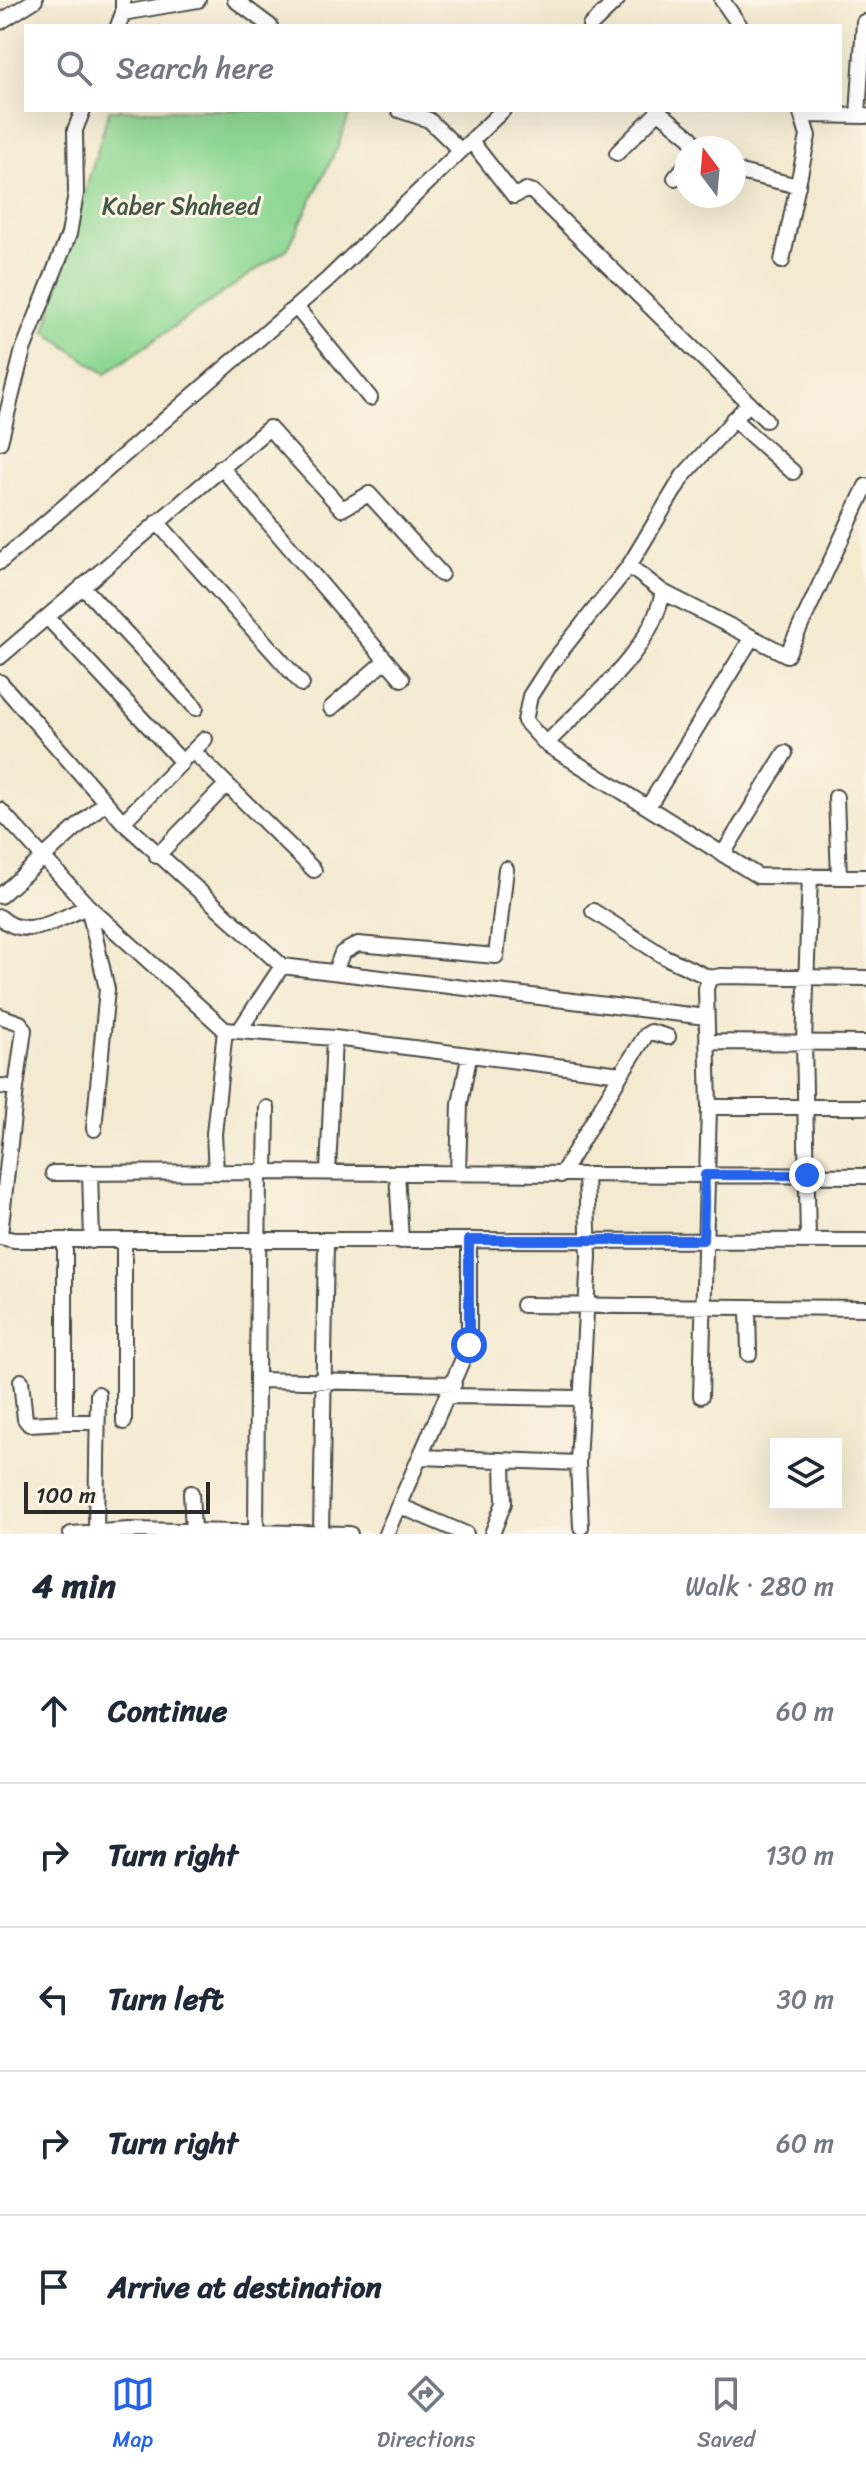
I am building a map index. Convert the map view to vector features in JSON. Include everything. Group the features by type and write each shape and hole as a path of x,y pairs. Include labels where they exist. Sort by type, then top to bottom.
{"street":[{"path":"0,22 35,0"},
{"path":"121,13 198,0"},
{"path":"235,0 267,24"},
{"path":"592,24 617,0"},
{"path":"722,0 739,24"},
{"path":"782,261 808,136 802,113 862,116 864,22"},
{"path":"0,442 23,350 69,234 76,193 75,130 82,112"},
{"path":"405,112 429,120 466,146 514,196 526,190 533,192 766,420"},
{"path":"0,562 296,307 501,112"},
{"path":"617,153 656,112"},
{"path":"660,112 689,136"},
{"path":"746,173 798,186"},
{"path":"296,307 370,398"},
{"path":"749,403 683,476 629,566 550,665 530,696 525,721 546,744 758,876 866,877"},
{"path":"733,419 793,472"},
{"path":"0,657 269,428 342,509 369,494 441,574"},
{"path":"221,467 402,679"},
{"path":"629,566 663,592 787,655 866,486"},
{"path":"157,522 302,684"},
{"path":"82,586 196,708"},
{"path":"546,744 635,650 656,616 663,592"},
{"path":"47,617 187,757 227,784 314,870"},
{"path":"648,807 751,639"},
{"path":"331,708 386,660"},
{"path":"0,682 104,803 157,856 282,966 706,1017"},
{"path":"123,822 205,739"},
{"path":"723,854 785,753"},
{"path":"157,856 227,784"},
{"path":"836,797 839,877"},
{"path":"0,896 104,803"},
{"path":"0,810 88,906 232,1030 334,1038 621,1074"},
{"path":"335,972 342,953 358,944 496,956 506,869"},
{"path":"808,1240 804,1042 810,876"},
{"path":"0,917 23,929 43,926 88,906"},
{"path":"88,906 107,989 94,1129"},
{"path":"593,911 665,957 710,978 866,978"},
{"path":"216,1172 214,1134 232,1030 282,966"},
{"path":"701,1396 709,1107 706,988 710,978"},
{"path":"0,1016 20,1023 24,1030 4,1167 0,1236 14,1240 258,1243 866,1241"},
{"path":"561,1175 646,1035 668,1037"},
{"path":"328,1172 334,1038"},
{"path":"707,1042 866,1043"},
{"path":"458,1174 460,1104 469,1057"},
{"path":"0,1086 16,1088"},
{"path":"709,1107 866,1107"},
{"path":"256,1533 258,1243 267,1108"},
{"path":"90,1172 92,1241"},
{"path":"53,1173 866,1176"},
{"path":"397,1173 401,1241"},
{"path":"581,1527 578,1463 588,1241 586,1176"},
{"path":"124,1240 124,1422"},
{"path":"386,1534 452,1390 471,1335 469,1240"},
{"path":"65,1241 65,1422"},
{"path":"321,1534 326,1242"},
{"path":"523,1305 866,1308"},
{"path":"748,1308 749,1354"},
{"path":"257,1380 324,1381 581,1398"},
{"path":"21,1381 25,1419 29,1424 97,1422"},
{"path":"96,1532 98,1394"},
{"path":"421,1457 578,1463"},
{"path":"492,1534 504,1503 503,1462"},
{"path":"191,1493 203,1532"},
{"path":"400,1506 466,1534"},
{"path":"71,1534 350,1534"}],"green space":[{"name":"Kaber Shaheed","path":"108,112 350,112 338,146 288,248 105,374 45,331"}],"route":[{"path":"469,1345 469,1240 703,1240 705,1175 807,1175"}]}
